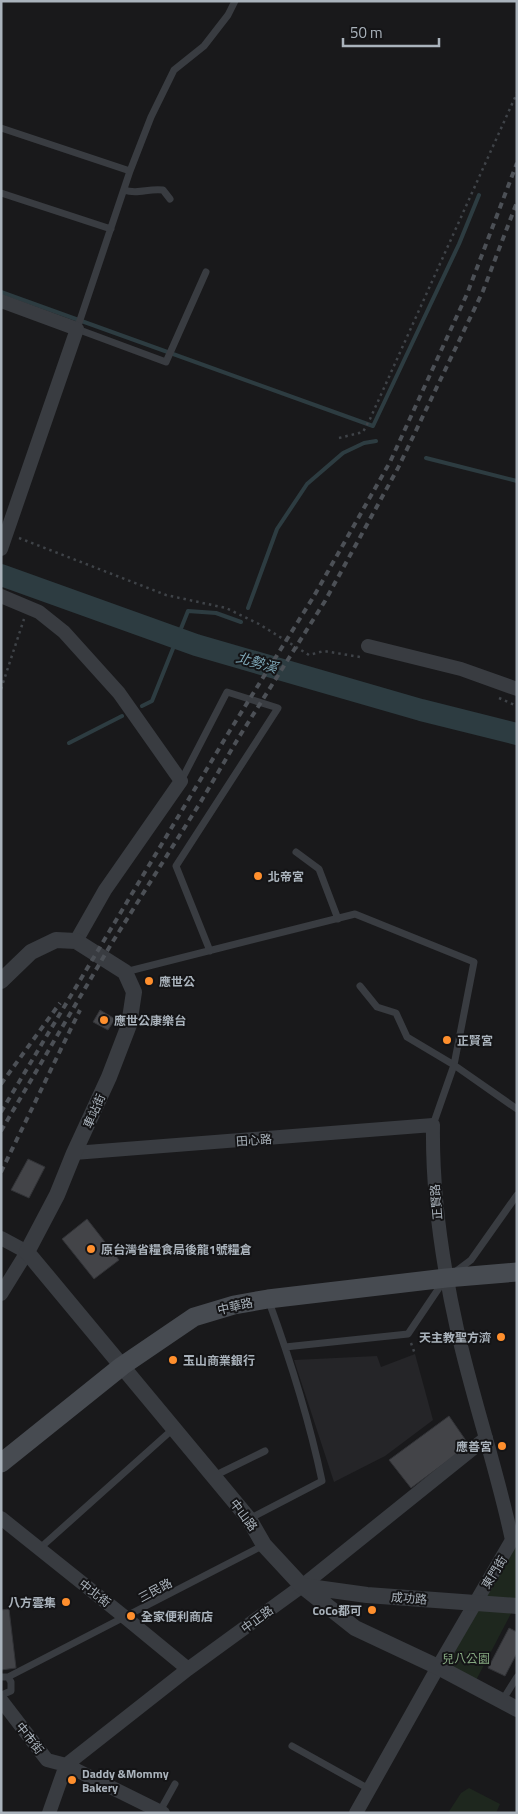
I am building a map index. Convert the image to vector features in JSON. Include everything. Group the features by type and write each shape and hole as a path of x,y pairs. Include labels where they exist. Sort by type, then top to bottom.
{"main road":[{"name":"中華路","path":"1,1463 122,1366 194,1317 234,1304 268,1299 446,1278 517,1272"}],"street":[{"path":"1,301 78,327 1,549"},
{"path":"1,596 39,612 64,632 119,693 181,781 105,890 76,941"},
{"path":"364,652 461,669 517,689"},
{"path":"1,981 31,952 56,940 76,941 125,972"},
{"name":"車站街","path":"1,1294 27,1252 57,1195 109,1077 129,1025 134,992 125,972"},
{"name":"田心路","path":"74,1153 433,1125"},
{"name":"正賢路","path":"433,1125 433,1158 439,1238 446,1278"},
{"path":"1,1238 27,1252"},
{"name":"中山路","path":"27,1252 249,1519 264,1545 302,1586 355,1628 438,1667 510,1705"},
{"name":"東門街","path":"356,1813 512,1540 457,1331 446,1278"},
{"name":"中正路","path":"66,1765 188,1669 302,1586 486,1438"},
{"name":"中北街","path":"1,1518 188,1669"},
{"name":"成功路","path":"302,1586 367,1594 517,1606"},
{"name":"中市街","path":"1,1700 47,1760 66,1765 161,1812"},
{"path":"49,1813 66,1765"}],"lane":[{"path":"206,272 166,362 78,327 130,171 151,117 174,70 204,46 228,15 235,1"},
{"path":"1,128 130,171"},
{"path":"124,190 133,193 153,188 163,190 170,199"},
{"path":"1,193 111,230"},
{"path":"181,781 227,692 278,708 176,866 210,951"},
{"path":"296,852 319,869 338,918"},
{"path":"125,972 355,914 474,962 454,1065 433,1125"},
{"path":"360,986 377,1008 396,1013 407,1038 454,1065 517,1109"},
{"path":"286,1347 408,1334 446,1278 471,1260 517,1195"},
{"path":"249,1519 322,1481 315,1447 286,1347 268,1299"},
{"path":"39,1549 174,1429"},
{"path":"213,1477 265,1451"},
{"name":"三民路","path":"5,1677 126,1618 264,1545"},
{"path":"1,1695 11,1691 11,1682 5,1677"},
{"path":"510,1705 517,1677"},
{"path":"292,1746 369,1789"},
{"path":"161,1812 175,1784"}],"path":[{"path":"339,438 362,432 370,419 517,93"},
{"path":"7,533 166,595 226,608 259,624 309,655 324,651 364,652"},
{"path":"1,689 27,607"},
{"path":"496,697 517,706"}],"shaded area":[{"path":"415,1354 433,1420 385,1456 334,1482 294,1360 377,1356 381,1367"}],"green space":[{"name":"兒八公園","path":"517,1533 517,1606 515,1606 473,1686 438,1667"},
{"path":"469,1788 500,1804 496,1813 448,1813 461,1793"}],"building":[{"name":"應世公康樂台","path":"100,1010 115,1019 108,1030 93,1022"},
{"path":"28,1159 45,1167 29,1198 11,1190"},
{"name":"原台灣省糧食局後龍1號糧倉","path":"87,1219 119,1260 94,1279 62,1239"},
{"path":"449,1416 469,1445 411,1488 389,1460"},
{"path":"9,1609 16,1668 1,1670 1,1610"},
{"path":"509,1628 517,1632 517,1653 505,1676 488,1668"}],"waterway":[{"path":"1,292 373,426 459,244 479,195"},
{"path":"248,608 277,529 307,484 343,453 364,443 376,441"},
{"path":"426,458 517,481"},
{"name":"北勢溪","path":"1,575 196,645 421,710 517,734"},
{"name":"北勢溪","path":"142,706 152,701 188,611 216,613 241,622"},
{"path":"69,743 122,716"}],"railway":[{"path":"1,1112 229,732 314,596 390,462 467,294 517,163"},
{"path":"1,1131 110,946 325,601 398,468 483,291 517,202"},
{"path":"1,1084 60,1003"},
{"path":"1,1172 80,1010"}],"place":[{"name":"北帝宮","path":"258,876"},
{"name":"應世公","path":"149,981"},
{"name":"應世公康樂台","path":"104,1020"},
{"name":"正賢宮","path":"447,1040"},
{"name":"原台灣省糧食局後龍1號糧倉","path":"91,1249"},
{"name":"天主教聖方濟","path":"501,1337"},
{"name":"玉山商業銀行","path":"173,1360"},
{"name":"應善宮","path":"502,1446"},
{"name":"八方雲集","path":"66,1602"},
{"name":"CoCo都可","path":"372,1610"},
{"name":"全家便利商店","path":"131,1616"},
{"name":"Daddy &Mommy Bakery","path":"72,1780"}]}
